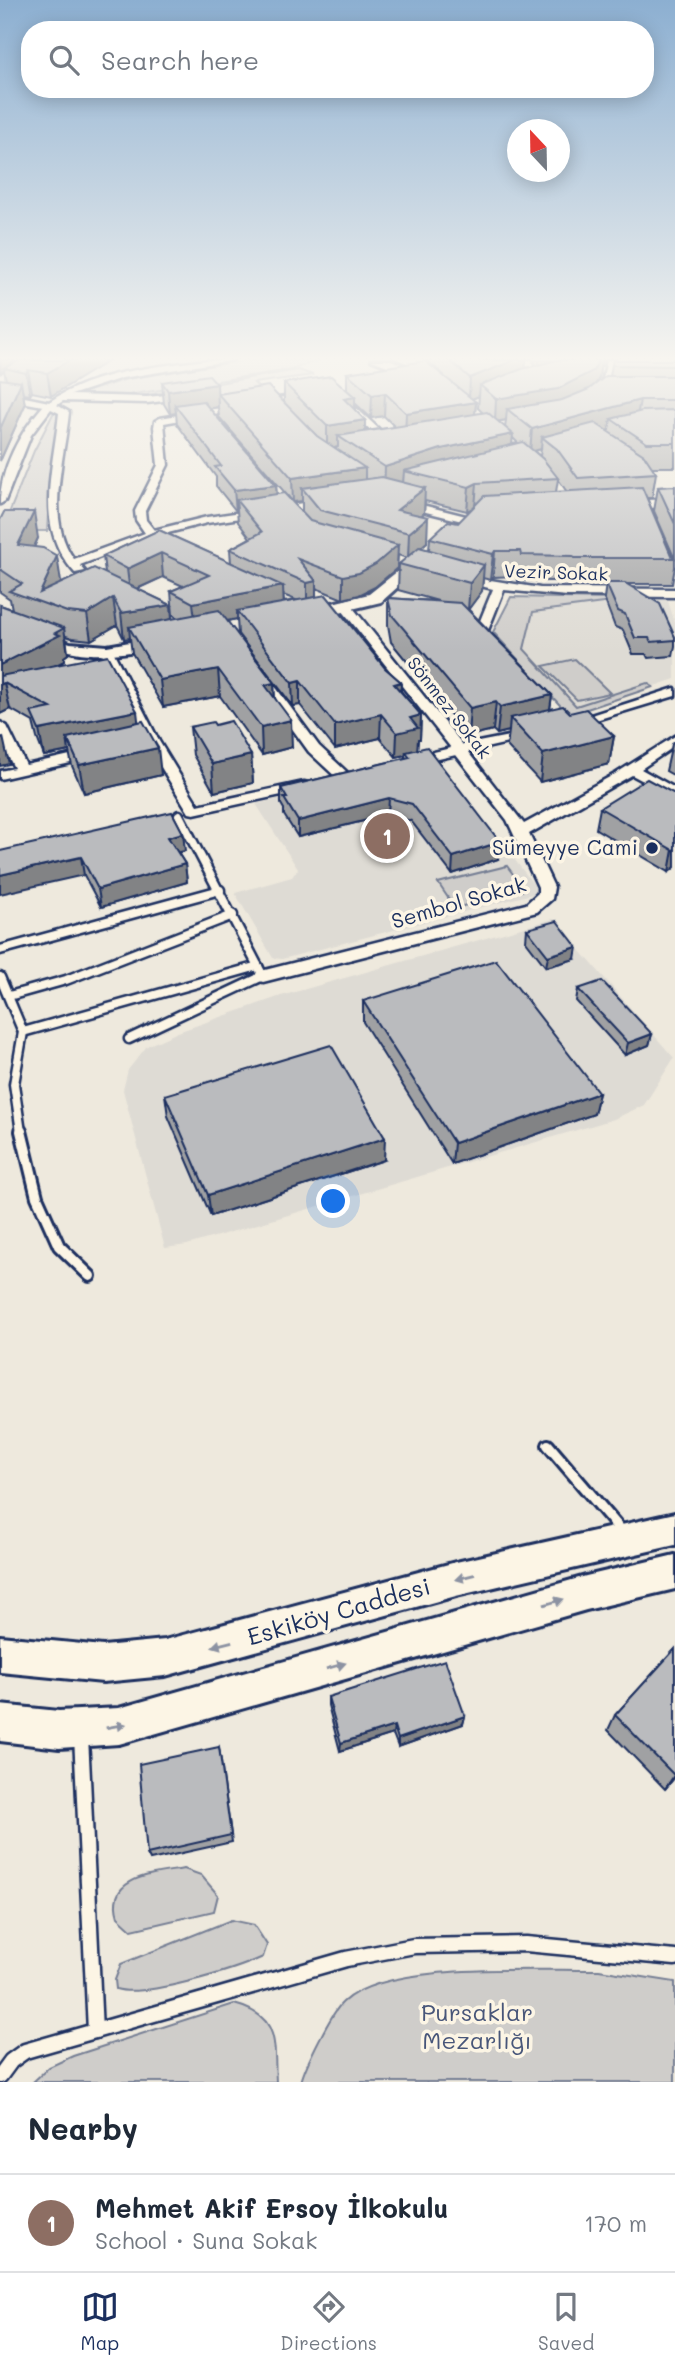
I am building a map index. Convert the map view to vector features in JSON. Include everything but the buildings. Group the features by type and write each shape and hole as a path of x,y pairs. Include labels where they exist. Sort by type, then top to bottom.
{"street":[{"path":"0,501 18,457"},
{"path":"59,457 55,535 71,564 88,577"},
{"path":"163,457 163,464 140,508 139,516 152,534 173,548"},
{"path":"395,495 474,517"},
{"path":"594,506 646,510 667,499"},
{"path":"71,564 152,534 225,516 334,502"},
{"path":"452,532 474,517"},
{"path":"297,614 346,607 375,598 432,548"},
{"name":"Vezir Sokak","path":"450,576 499,589 675,593"},
{"path":"495,650 481,633 499,589"},
{"name":"Sönmez Sokak","path":"346,607 457,751 514,819 521,832"},
{"path":"0,620 59,646 107,651 181,637"},
{"path":"107,651 146,742 194,810 337,778 250,662"},
{"path":"393,766 675,692"},
{"path":"0,726 22,770"},
{"path":"521,832 631,769 675,740"},
{"path":"0,775 113,749"},
{"path":"631,769 675,794"},
{"name":"Sembol Sokak","path":"261,971 531,908 546,895 546,887 521,832"},
{"name":"Eskiköy Caddesi","path":"0,1654 103,1664 165,1658 456,1579 675,1529"},
{"path":"0,1723 26,1728 81,1731 119,1726 574,1596 675,1572"}],"lane":[{"path":"166,817 194,810"},
{"path":"179,814 261,971"},
{"path":"0,950 220,890"},
{"path":"9,996 64,981 233,915"},
{"path":"23,1032 261,971"},
{"path":"129,1039 261,971"},
{"path":"0,977 23,1032 14,1084 16,1110 30,1173 59,1246 90,1276"},
{"path":"548,1445 628,1539"},
{"path":"81,1731 95,2031"},
{"path":"0,2076 11,2061 25,2051 346,1959 436,1944 519,1945 675,1958"}],"shaded area":[{"path":"511,597 537,600 667,598 675,623 675,679 569,715 493,632"},
{"path":"439,761 534,885 536,893 282,959 273,958 235,893 292,877 298,869 256,804"},
{"path":"553,919 674,1058 644,1105 614,1119 187,1245 165,1248 123,1090 128,1070 147,1046 178,1032 281,996"}],"green space":[{"path":"32,457 53,457 47,531 2,531"},
{"path":"511,597 608,599 611,602 533,612 524,649 576,706 647,683 653,687 569,715 493,632"},
{"path":"575,659 610,693 577,700 543,666"},
{"path":"507,866 525,890 455,908 438,883"},
{"path":"184,1869 201,1875 218,1895 214,1911 132,1930 118,1917 116,1903 119,1893 126,1885 147,1876"},
{"path":"231,1920 254,1925 267,1945 263,1957 232,1969 167,1986 147,1990 116,1989 115,1980 121,1964"},
{"name":"Pursaklar Mezarlığı","path":"599,1970 675,1982 675,2082 301,2082 319,2040 338,2008 364,1989 393,1980 465,1971"},
{"path":"234,2004 260,2015 272,2032 276,2082 33,2082 49,2067 73,2056"}],"place":[{"name":"Mehmet Akif Ersoy İlkokulu","path":"387,836"},
{"name":"Sümeyye Cami","path":"652,848"}]}
